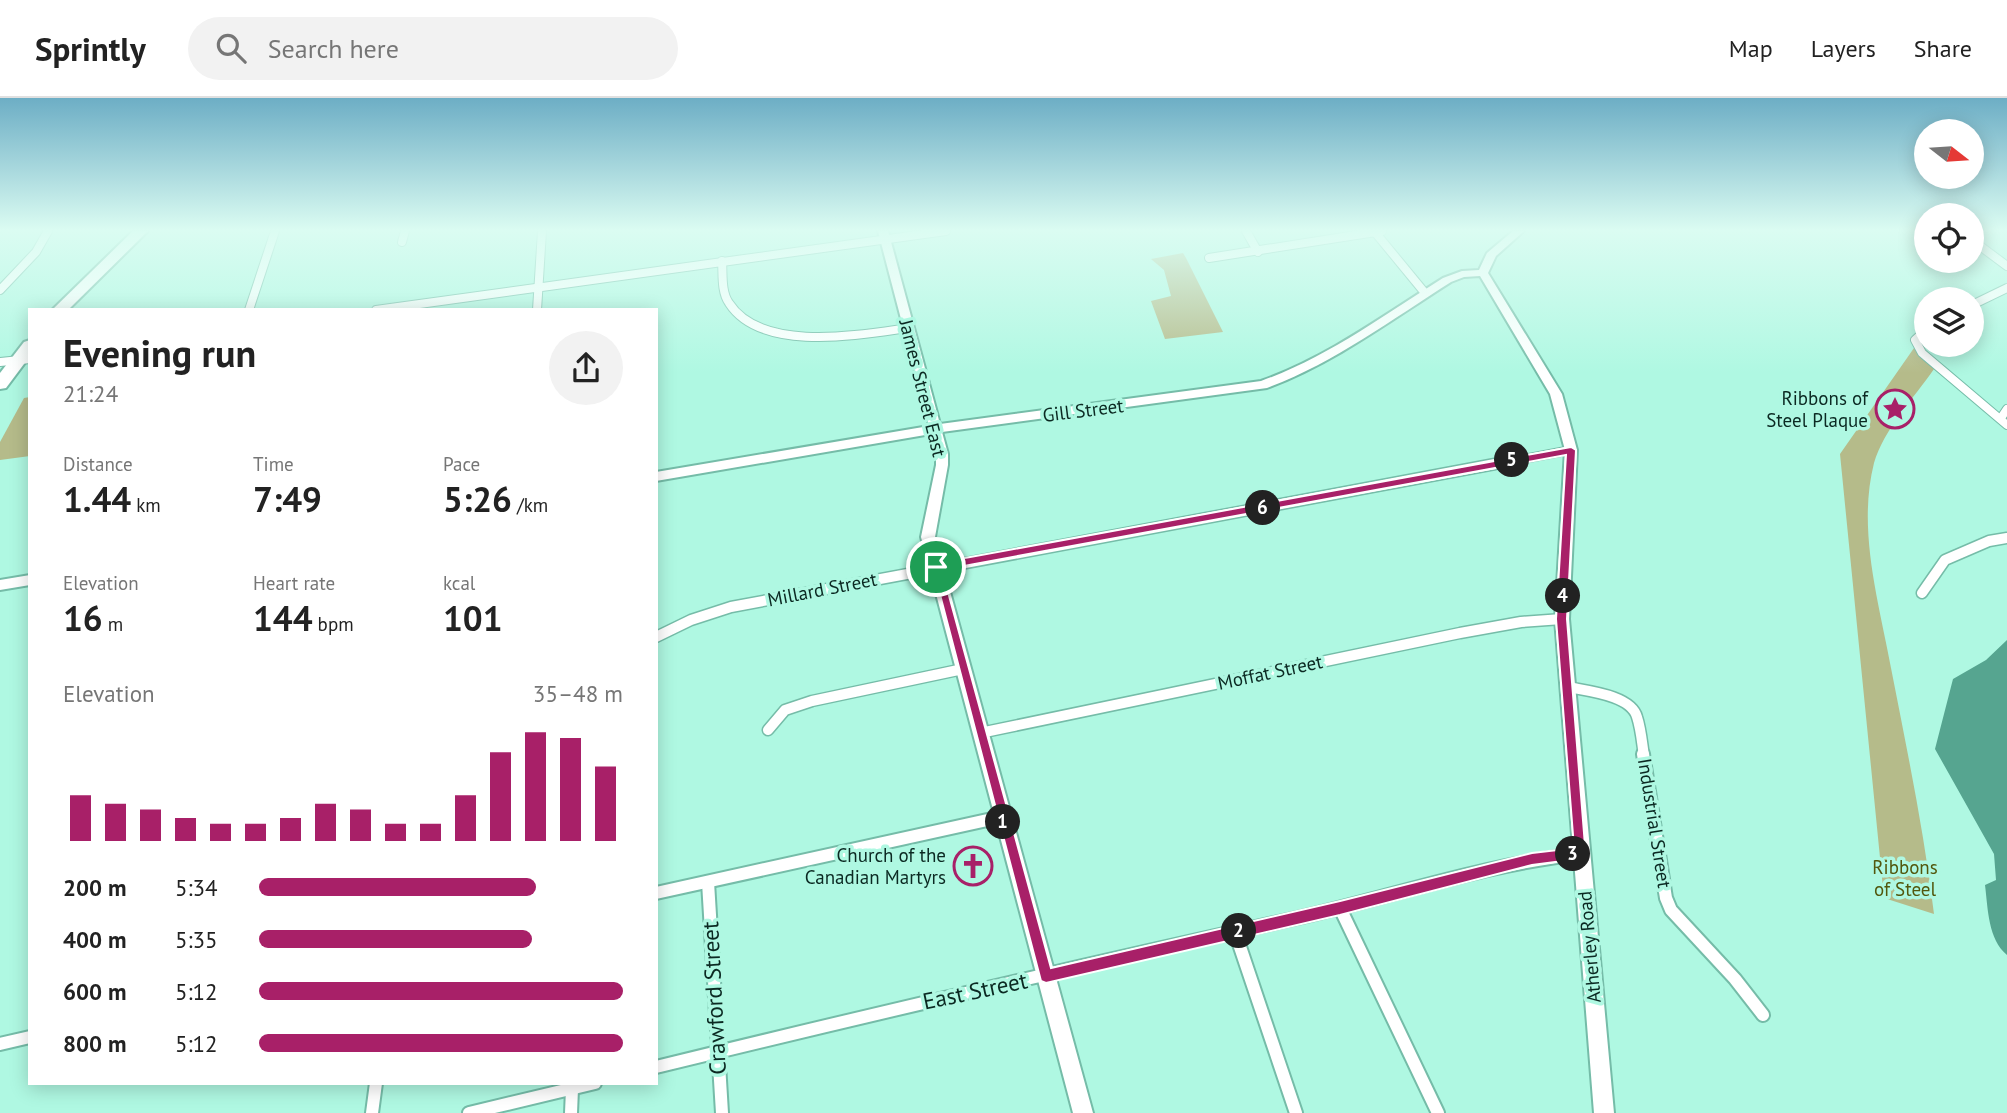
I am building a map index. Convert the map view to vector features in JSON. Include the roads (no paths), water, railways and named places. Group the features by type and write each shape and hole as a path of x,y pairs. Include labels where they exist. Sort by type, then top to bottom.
{"highway":[{"path":"62,308 92,278"},
{"path":"0,384 24,360"}],"main road":[{"name":"James Street East","path":"895,278 935,429 943,471 928,523 936,567 1083,1113"},
{"name":"Gill Street","path":"658,477 935,429 1263,385 1302,369 1453,278"},
{"name":"Atherley Road","path":"1486,278 1556,394 1571,450 1562,619 1604,1113"},
{"path":"0,585 28,580"}],"street":[{"path":"250,308 259,278"},
{"path":"537,308 539,278"},
{"path":"390,308 599,278"},
{"path":"725,278 729,304 741,318 761,328 815,337 908,328"},
{"path":"1411,278 1425,293"},
{"path":"1984,299 2007,288"},
{"path":"1927,357 2004,421 2007,409"},
{"path":"0,362 24,360"},
{"name":"Millard Street","path":"658,635 730,607 1571,450"},
{"path":"1922,593 1945,560 1990,541 2007,538"},
{"name":"Moffat Street","path":"979,733 1460,633 1521,622 1562,619"},
{"path":"768,730 785,710 812,701 963,668"},
{"name":"Industrial Street","path":"1568,687 1612,699 1630,707 1637,714 1666,898 1671,910 1735,979 1763,1015"},
{"path":"658,893 1002,817"},
{"name":"East Street","path":"658,1067 936,998 1046,976 1340,908 1532,859 1581,854"},
{"name":"Crawford Street","path":"708,882 716,1052 722,1113"},
{"path":"1340,908 1437,1113"},
{"path":"1235,932 1296,1113"},
{"path":"0,1044 28,1037"},
{"path":"372,1113 376,1085"},
{"path":"469,1113 587,1085"},
{"path":"571,1113 572,1089"}],"place":[{"name":"Ribbons of Steel Plaque","path":"1895,409"},
{"name":"Church of the Canadian Martyrs","path":"973,866"}],"park label":[{"name":"Ribbons of Steel","path":"1905,878"}]}
